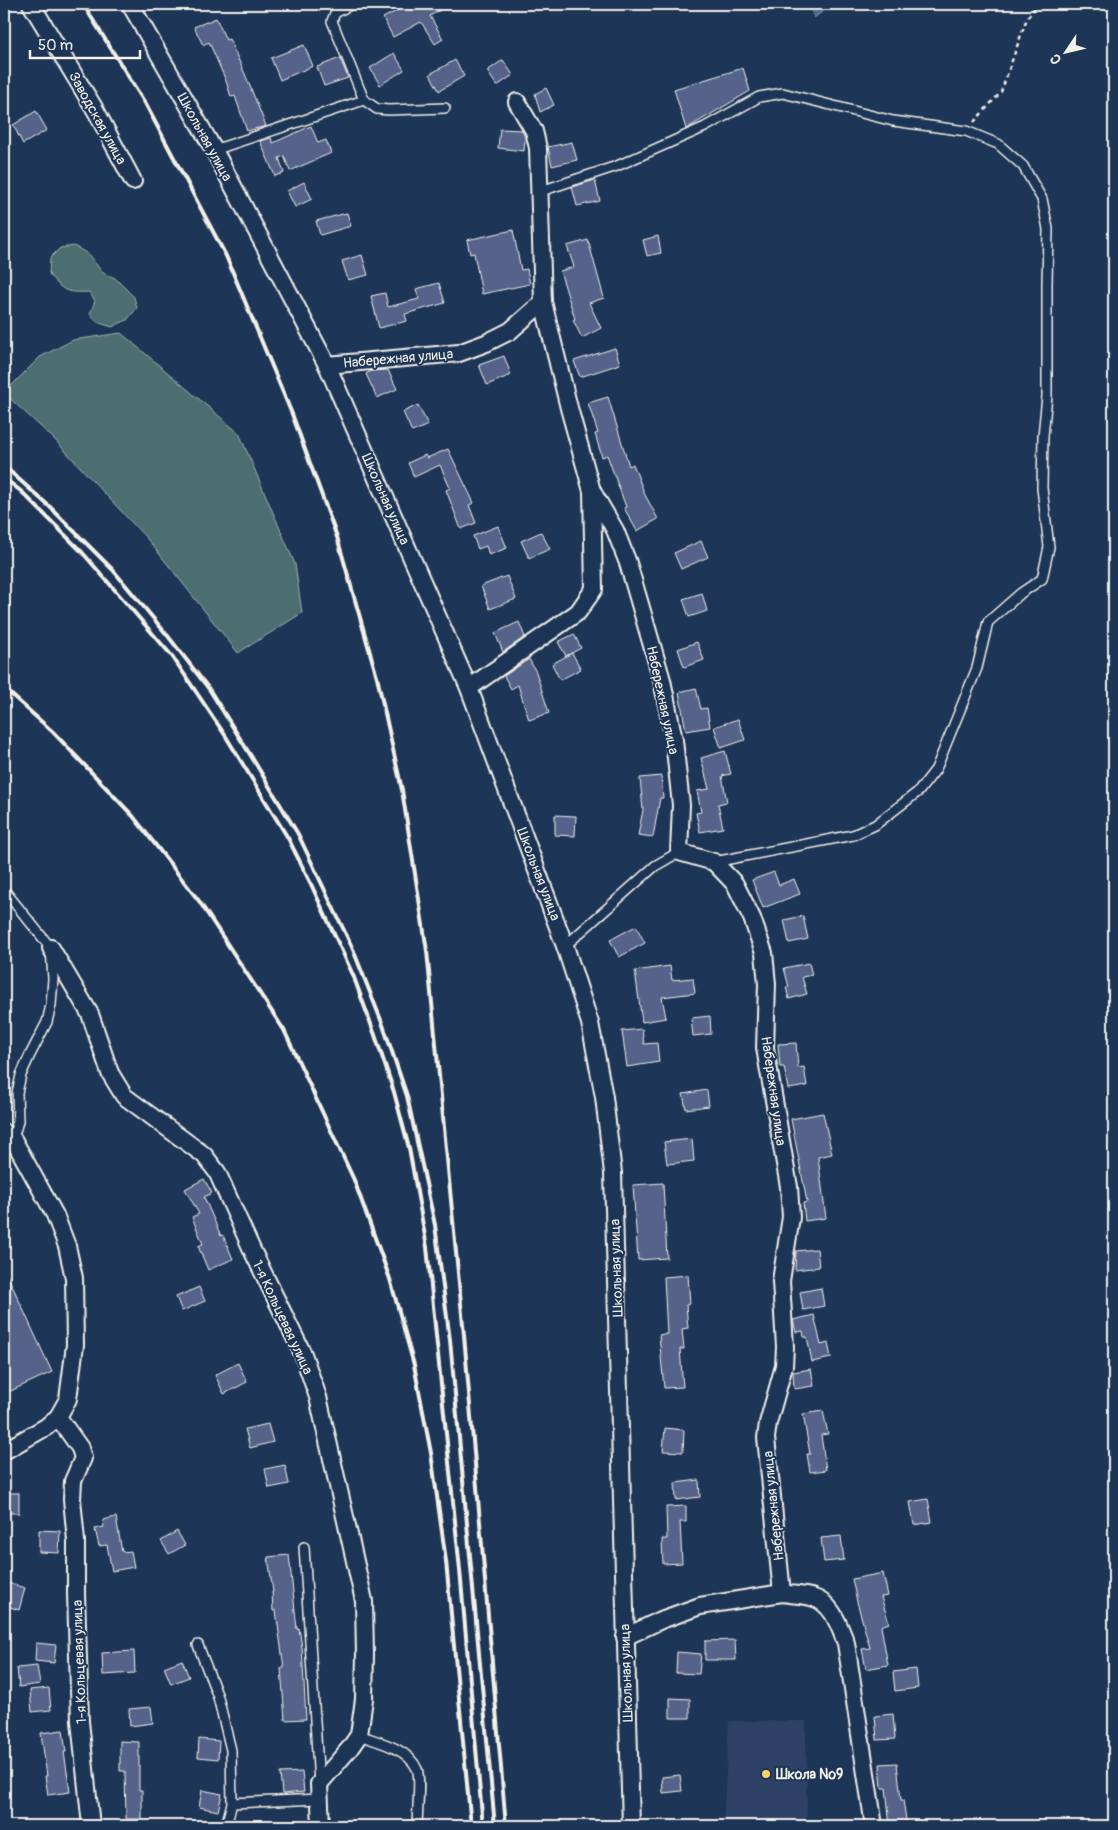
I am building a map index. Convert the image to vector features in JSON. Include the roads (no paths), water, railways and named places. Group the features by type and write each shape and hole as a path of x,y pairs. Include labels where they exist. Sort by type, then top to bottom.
{"street":[{"name":"Заводская улица","path":"31,4 96,111 133,181"},
{"name":"Школьная улица","path":"130,4 214,150 327,365 469,688 565,946 590,1024 604,1097 612,1173 631,1826"},
{"name":"Набережная улица","path":"469,688 578,612 594,589 592,491 544,302 538,148 534,131 517,102"},
{"name":"Набережная улица","path":"327,365 459,353 486,343 510,331 544,302"},
{"name":"Набережная улица","path":"592,491 615,530 628,563 662,680 674,740 680,796 678,852"},
{"path":"678,852 714,862"},
{"name":"Набережная улица","path":"714,862 735,884 752,918 764,953 767,984 765,1048 789,1187 791,1217 782,1262 781,1281 785,1347 784,1366 768,1423 766,1438 782,1593"},
{"name":"1-я Кольцевая улица","path":"51,948 90,1014 110,1073 124,1096 204,1155 218,1172 253,1252 303,1354 318,1398 364,1601 364,1690 359,1735"},
{"path":"4,1451 46,1427 58,1417 68,1399 75,1346 74,1278 67,1246 55,1215 8,1134"},
{"name":"1-я Кольцевая улица","path":"58,1417 80,1448 83,1458 74,1481 72,1499 76,1541 80,1721 91,1826"},
{"path":"625,1637 661,1620 700,1606 782,1593 814,1598 829,1608 838,1622 846,1642 874,1826"},
{"path":"321,1826 319,1792 359,1735"}],"lane":[{"path":"352,4 335,13 332,22 364,100 377,109 444,108"},
{"path":"541,192 617,166 705,127 759,97 783,93 893,121 966,131 998,144 1023,166 1042,199 1048,229 1047,396 1043,436 1042,488 1049,547 1042,579 1021,593 988,622 976,668 936,769 919,792 875,824 853,835 714,862"},
{"path":"214,150 364,100"},
{"path":"565,946 655,866 678,852"},
{"path":"4,890 51,948 52,979 51,1005 47,1022 21,1075 17,1093 18,1121 8,1134"},
{"path":"232,1802 319,1792 304,1546"},
{"path":"198,1645 218,1697 231,1750 232,1802 226,1826"},
{"path":"359,1735 394,1747 411,1759 418,1770 417,1826"}],"railway":[{"path":"83,4 145,103 226,256 292,414 337,537 377,677 402,790 427,951 464,1335 506,1826"},
{"path":"4,466 50,507 113,570 209,689 298,834 352,947 383,1025 407,1096 435,1225 450,1340 495,1826"},
{"path":"4,478 22,492 82,552 172,656 225,735 288,838 353,975 375,1035 394,1092 409,1148 427,1247 460,1570 483,1826"},
{"path":"4,688 53,732 133,816 199,901 284,1030 354,1180 390,1279 414,1365 431,1453 446,1561 471,1826"}],"place":[{"name":"Школа №9","path":"766,1774"}]}
